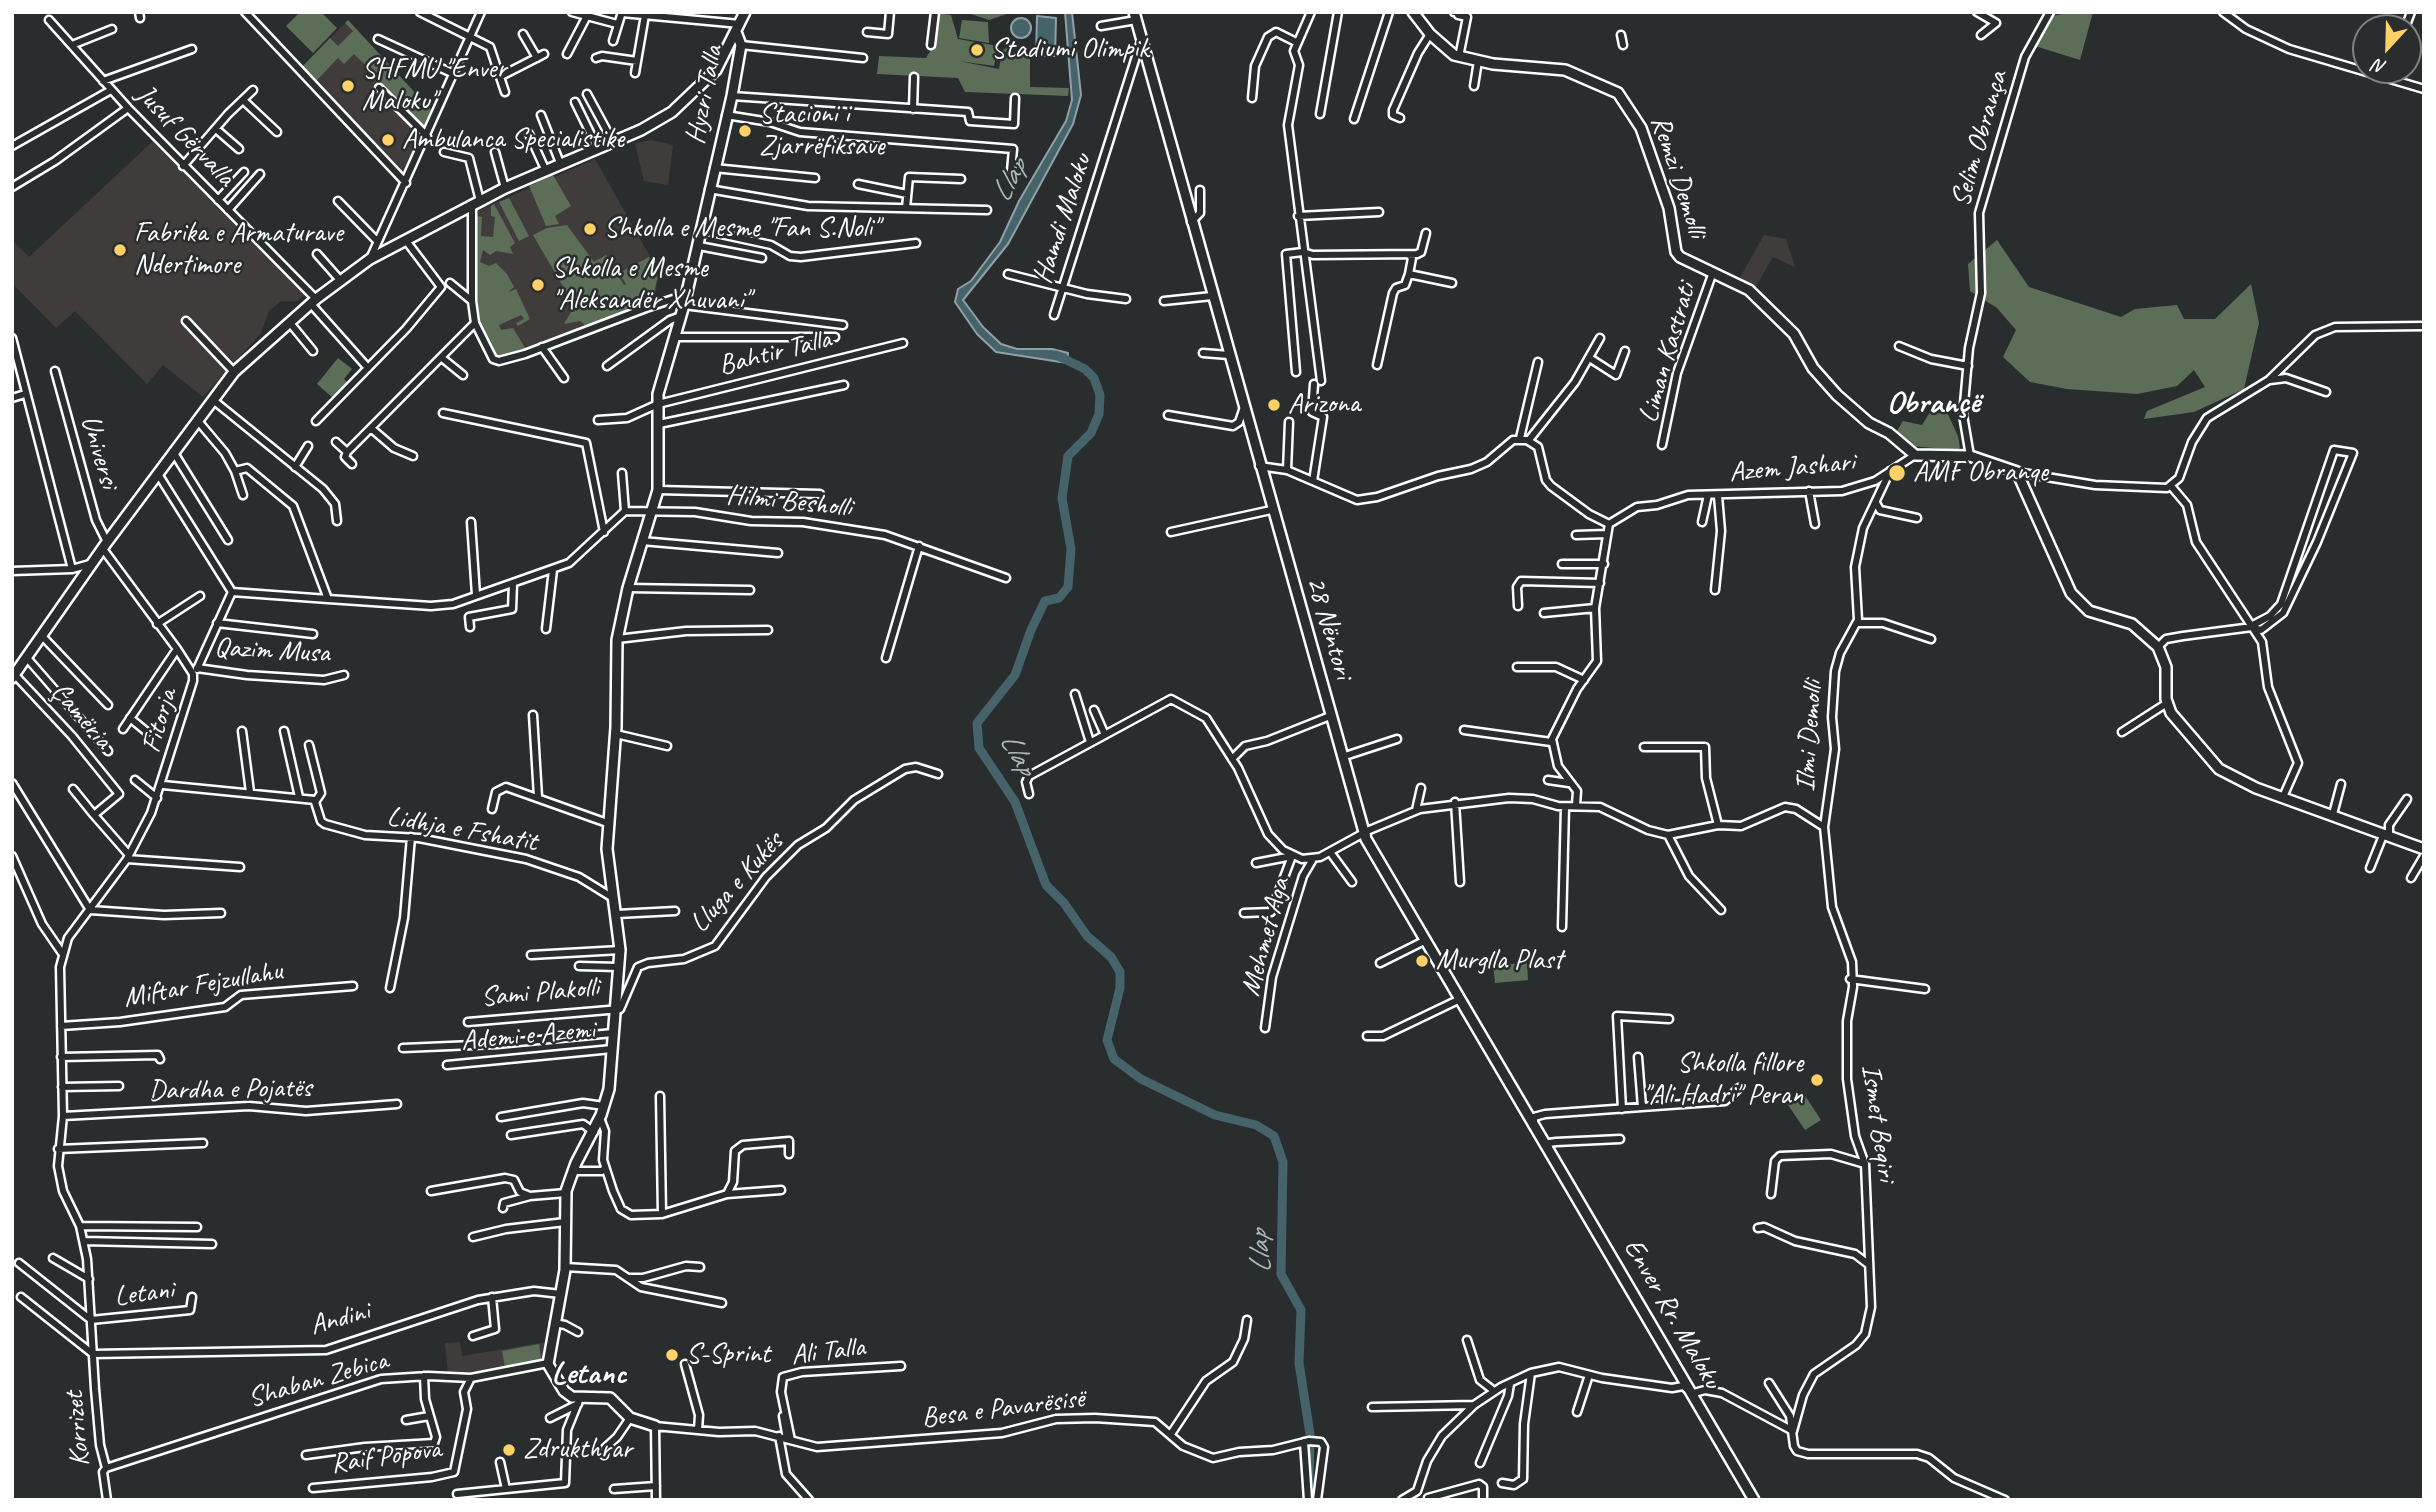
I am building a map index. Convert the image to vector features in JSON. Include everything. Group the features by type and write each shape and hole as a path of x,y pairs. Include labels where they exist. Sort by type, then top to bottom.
{"street":[{"path":"245,12 405,183"},
{"path":"420,12 490,47 505,92"},
{"path":"370,259 481,12"},
{"path":"573,12 617,24"},
{"path":"613,41 622,12 696,16 738,28"},
{"path":"15,672 105,545 234,372 314,301 370,259 407,242 505,188 653,124 697,91 718,67 745,12"},
{"path":"867,32 888,34 890,12"},
{"path":"931,45 935,12"},
{"path":"1311,12 1294,51 1299,65 1288,125 1297,216 1313,296 1321,380"},
{"path":"1320,114 1338,12"},
{"path":"1354,119 1389,12"},
{"name":"Remzi Demolli","path":"1413,12 1430,34 1449,52 1459,57 1565,70 1618,93 1641,128 1669,208 1676,252 1690,264 1742,285 1768,307 1794,334 1813,368 1837,395 1869,424 1889,433 1915,455"},
{"path":"1977,12 1996,23 1981,35"},
{"name":"Selim Obrança","path":"1970,456 1964,424 1968,366 1982,293 1978,232 1981,204 2025,57 2050,12"},
{"path":"2223,12 2246,29 2289,50 2352,65"},
{"path":"1456,13 1467,17 1459,57"},
{"path":"567,54 588,15"},
{"path":"635,73 645,15"},
{"name":"28 Nëntori","path":"1101,26 1135,16 1271,510 1366,839"},
{"name":"Jusuf Gërvalla","path":"49,20 111,90 314,301 368,369"},
{"name":"Hyzri Talla","path":"652,511 658,490 658,394 699,246 709,190 732,96 741,45 738,28"},
{"path":"72,45 112,29"},
{"path":"1252,98 1255,66 1268,37 1276,32 1296,42"},
{"path":"501,76 540,56 523,34"},
{"path":"1400,118 1393,115 1393,110 1418,53 1430,34"},
{"path":"1621,36 1623,45"},
{"path":"378,39 454,74"},
{"name":"Hamdi Maloku","path":"1054,316 1140,54 1140,40"},
{"path":"741,45 863,58"},
{"path":"103,81 192,49"},
{"path":"596,58 602,55 637,61"},
{"path":"1474,86 1478,61"},
{"path":"913,109 914,77"},
{"path":"379,89 427,136"},
{"name":"Jusuf Gërvalla","path":"12,146 111,90"},
{"path":"183,166 254,90"},
{"path":"587,94 613,142"},
{"path":"732,96 968,112 970,121 1014,124 1014,98"},
{"path":"243,100 277,132"},
{"path":"575,102 597,149"},
{"path":"12,187 55,161 128,108"},
{"path":"541,115 561,163"},
{"path":"726,115 770,122 800,132 1013,149 1011,172"},
{"path":"216,129 239,149"},
{"path":"529,134 545,169"},
{"name":"Hamdi Maloku","path":"1112,136 1122,136"},
{"path":"444,152 469,158 476,203 472,301 475,323 493,359 499,361 542,347 676,298 843,325"},
{"path":"495,152 505,188"},
{"name":"Hyzri Talla","path":"714,168 815,178"},
{"path":"218,200 244,172"},
{"name":"Jusuf Gërvalla","path":"229,210 260,174"},
{"path":"906,208 911,176 961,179"},
{"path":"858,184 907,194"},
{"path":"709,190 808,206 987,210"},
{"path":"1191,222 1200,213 1200,190"},
{"path":"338,201 377,241"},
{"path":"1297,216 1379,212"},
{"path":"702,230 771,245 790,256 801,257 916,243"},
{"path":"1296,372 1286,254 1421,253 1426,233"},
{"path":"316,421 368,369 441,286 407,242"},
{"path":"699,246 762,258"},
{"path":"317,254 340,280"},
{"path":"1377,365 1393,293 1396,288 1405,285 1409,274 1412,258 1409,254"},
{"name":"Liman Kastrati","path":"1662,445 1679,367 1713,272"},
{"path":"1008,274 1063,288 1126,299"},
{"path":"1409,274 1452,283"},
{"path":"450,283 472,301"},
{"path":"1164,301 1212,296"},
{"path":"607,366 670,320 681,316"},
{"path":"186,321 234,372"},
{"path":"290,323 313,351"},
{"path":"352,464 345,457 347,452 475,323"},
{"path":"1915,455 1970,456 2017,472 2095,485 2171,486 2179,478 2192,442 2207,418 2269,380 2315,335 2327,329 2424,326"},
{"path":"675,337 835,337"},
{"path":"12,338 16,365 72,569"},
{"path":"1529,440 1591,359 1600,338"},
{"name":"Bahtir Talla","path":"658,404 902,343"},
{"path":"1899,346 1931,359 1968,366"},
{"path":"542,347 564,378"},
{"path":"1591,359 1616,375 1625,351"},
{"path":"1203,353 1228,355"},
{"path":"442,358 463,375"},
{"path":"1259,466 1287,470 1350,499 1370,499 1438,475 1480,466 1520,438 1538,362"},
{"name":"Universi","path":"55,371 105,545"},
{"path":"2269,380 2286,379 2326,392"},
{"path":"1313,481 1323,417 1312,412 1314,384"},
{"path":"659,424 844,385"},
{"path":"12,398 25,394"},
{"path":"213,400 330,496 337,521"},
{"path":"598,420 627,418 658,404"},
{"path":"1168,415 1233,426 1239,422 1243,410"},
{"path":"443,413 586,443 604,532"},
{"path":"198,421 225,453 235,471 243,495"},
{"path":"1287,470 1289,422"},
{"path":"372,429 394,448 413,456"},
{"path":"1520,438 1529,440 1538,447 1546,480 1553,488 1609,524 1595,605 1597,661 1551,742 1558,766 1577,791 1576,805"},
{"path":"336,442 347,452"},
{"path":"295,467 308,446"},
{"path":"2158,647 2166,639 2251,626 2276,611 2332,455 2337,448 2353,453 2309,561 2283,613 2261,630 2251,626"},
{"path":"174,453 228,540"},
{"name":"Azem Jashari","path":"1609,524 1640,506 1657,505 1688,495 1835,492 1857,487 1891,471 1915,455"},
{"path":"235,471 247,468 293,506 328,599"},
{"path":"1891,471 1863,528 1856,559 1857,623 1883,623 1931,639"},
{"path":"2017,472 2027,489 2043,536 2075,599 2093,613 2132,624 2158,647 2166,667 2166,703 2175,720 2219,769 2237,780 2424,849"},
{"path":"232,592 431,606 453,604 569,563 625,511 622,473"},
{"path":"158,474 232,592"},
{"path":"2171,486 2187,505 2196,542 2262,642 2269,687 2298,766 2283,797"},
{"path":"658,490 820,494"},
{"path":"1809,491 1815,524"},
{"name":"Azem Jashari","path":"1702,522 1707,495"},
{"path":"1716,590 1721,531 1718,496"},
{"path":"1875,501 1880,510 1917,517"},
{"path":"1171,532 1271,510"},
{"name":"Hilmi Besholli","path":"625,511 695,512 751,521 803,522 885,535 1006,578"},
{"name":"Sami Plakolli","path":"548,1363 565,1267 566,1193 572,1171 594,1132 609,1089 620,950 607,849 616,734 614,670 617,639 628,588 652,511"},
{"path":"471,522 476,595"},
{"path":"1576,535 1607,534"},
{"path":"642,541 778,553"},
{"name":"Fitorja","path":"63,1116 59,980 62,953 68,938 128,857 157,798 183,721 195,671 157,624 105,545"},
{"path":"886,659 919,546"},
{"path":"2294,565 2309,561"},
{"path":"12,571 72,569 92,564"},
{"path":"1562,565 1604,564"},
{"path":"546,629 552,570"},
{"path":"1518,606 1517,587 1521,581 1600,583"},
{"path":"470,626 469,617 512,610 513,584"},
{"path":"628,588 750,590"},
{"path":"195,671 232,592"},
{"path":"157,624 200,596"},
{"path":"1544,613 1595,605"},
{"path":"217,623 313,634"},
{"name":"Ilmi Demolli","path":"1853,987 1850,979 1852,962 1832,906 1824,827 1835,749 1832,717 1835,671 1840,653 1857,623"},
{"path":"617,639 686,631 768,630"},
{"path":"42,636 108,705"},
{"path":"123,729 177,649"},
{"path":"27,658 108,751"},
{"path":"1517,667 1556,667 1584,680"},
{"name":"Qazim Musa","path":"195,671 324,680 344,676"},
{"name":"Çamëria","path":"15,672 118,791 94,815"},
{"path":"1076,694 1090,742"},
{"path":"1029,794 1026,785 1030,776 1163,702 1174,700 1206,718 1232,759 1268,834 1292,856"},
{"path":"2122,732 2166,703"},
{"path":"1094,710 1105,735"},
{"path":"533,715 538,797"},
{"path":"1232,759 1245,746 1266,741 1330,716"},
{"path":"130,718 147,732"},
{"path":"1464,730 1551,742"},
{"path":"242,731 250,792"},
{"path":"284,731 299,797"},
{"path":"616,734 667,746"},
{"path":"1342,758 1397,739"},
{"path":"163,785 315,800 321,797 321,793 309,745"},
{"path":"1644,747 1705,747 1708,752 1706,778 1718,825"},
{"name":"Lluga e Kukës","path":"615,1010 620,1009 638,967 648,963 684,959 715,946 766,877 798,845 826,828 854,800 905,769 916,767 938,774"},
{"name":"Fitorja","path":"135,780 157,798"},
{"path":"1548,780 1571,783"},
{"path":"12,783 90,910 124,914 221,913"},
{"path":"2333,814 2341,784"},
{"path":"492,809 496,792 504,786 610,824"},
{"name":"Çamëria","path":"74,789 128,857"},
{"path":"1416,810 1421,789"},
{"path":"1366,839 1367,831 1416,810 1455,802 1522,798 1565,807 1600,807 1648,830 1668,835 1718,825 1741,827 1789,807 1824,827"},
{"path":"2370,868 2389,825 2407,799"},
{"name":"Lidhja e Fshatit","path":"315,800 321,821 325,824 365,835 411,837 557,868 579,877 613,898"},
{"path":"1455,802 1460,882"},
{"path":"1562,927 1565,807"},
{"path":"1256,863 1292,856 1313,859 1362,834 1366,839"},
{"path":"1668,835 1689,876 1721,910"},
{"path":"390,988 404,918 411,837"},
{"name":"Enver Rr. Maloku","path":"1366,839 1754,1500"},
{"path":"1330,852 1352,882"},
{"path":"12,856 42,924 62,953"},
{"path":"1244,913 1271,912 1292,856"},
{"path":"2412,878 2424,856"},
{"path":"128,857 240,867"},
{"name":"Mehmet Aga","path":"1265,1028 1272,977 1304,873 1313,859"},
{"path":"617,914 675,911"},
{"path":"1380,963 1424,941 1430,946"},
{"name":"Sami Plakolli","path":"531,954 620,950"},
{"name":"Sami Plakolli","path":"579,966 618,967"},
{"path":"1850,979 1885,981 1925,989"},
{"name":"Miftar Fejzullahu","path":"61,1026 120,1022 225,1007 241,995 353,986"},
{"name":"Ismet Beqiri","path":"1793,1431 1803,1395 1814,1374 1851,1351 1865,1334 1871,1307 1866,1164 1855,1136 1847,1079 1847,1021 1853,987"},
{"path":"1367,1036 1383,1036 1458,1000 1464,1005"},
{"name":"Sami Plakolli","path":"468,1022 615,1010"},
{"path":"1622,1109 1617,1016 1669,1019"},
{"path":"404,1048 497,1044 613,1033"},
{"name":"Ademi e Azemi","path":"447,1065 612,1049"},
{"path":"61,1057 158,1055 160,1059"},
{"path":"1638,1057 1642,1107"},
{"path":"62,1087 119,1086"},
{"path":"1535,1124 1534,1117 1545,1114 1725,1101 1739,1088"},
{"path":"660,1096 662,1214"},
{"path":"501,1117 583,1103 604,1106"},
{"name":"Dardha e Pojatës","path":"63,1116 248,1106 306,1111 397,1104"},
{"name":"Korrizet","path":"63,1116 58,1149 63,1191 80,1226 84,1241 100,1445 106,1468 103,1472 107,1500"},
{"path":"600,1118 605,1131 602,1153 605,1168 619,1205 626,1214 642,1217 662,1214 727,1194 781,1190"},
{"path":"511,1135 583,1124 594,1132"},
{"path":"1550,1151 1549,1143 1620,1139"},
{"path":"727,1194 733,1182 737,1147 789,1141 789,1154"},
{"path":"58,1149 204,1143"},
{"path":"1771,1194 1775,1161 1780,1156 1831,1154 1866,1164"},
{"path":"572,1171 602,1171 605,1168"},
{"path":"431,1191 505,1178 514,1180 520,1192 530,1196"},
{"path":"503,1208 503,1203 530,1196 566,1193"},
{"path":"472,1237 506,1229 565,1222"},
{"path":"80,1226 197,1227"},
{"path":"1758,1228 1764,1227 1795,1241 1855,1254 1868,1264"},
{"path":"84,1241 212,1244"},
{"path":"53,1258 89,1279"},
{"path":"19,1263 91,1320"},
{"path":"629,1278 643,1278 686,1266 700,1267"},
{"path":"565,1267 616,1270 641,1287 722,1303"},
{"name":"Andini","path":"195,1353 326,1350 422,1316 492,1297 534,1291 561,1294"},
{"path":"21,1297 93,1354"},
{"name":"Letani","path":"91,1320 190,1310 192,1297"},
{"path":"474,1336 495,1329 492,1297"},
{"path":"1171,1434 1206,1381 1233,1362 1244,1339 1247,1320"},
{"path":"554,1324 565,1325 578,1332"},
{"path":"1467,1340 1480,1380 1494,1391"},
{"name":"Korrizet","path":"93,1354 195,1353"},
{"path":"548,1363 565,1391 579,1401"},
{"name":"Shaban Zebica","path":"106,1468 368,1382 424,1376 471,1378 548,1363"},
{"path":"685,1364 699,1415 698,1430"},
{"name":"Ali Talla","path":"786,1438 781,1392 783,1377 901,1366"},
{"path":"1402,1500 1417,1491 1427,1461 1443,1436 1474,1405 1494,1391 1531,1373 1559,1367 1589,1375 1672,1388 1683,1386 1690,1391"},
{"path":"1502,1483 1514,1485 1523,1479 1524,1424 1531,1373"},
{"path":"1577,1412 1589,1375"},
{"path":"306,1455 365,1447 434,1443 436,1437 429,1416 424,1376"},
{"name":"Raif Popova","path":"313,1488 454,1472 467,1409 464,1392 471,1378"},
{"path":"777,1379 786,1438 786,1474 809,1500"},
{"path":"1769,1383 1790,1416 1794,1449 1802,1453 1917,1454 1929,1458 1954,1478 2005,1500"},
{"path":"1479,1464 1508,1396 1510,1384"},
{"path":"1696,1400 1694,1393 1697,1391 1722,1393 1793,1431"},
{"path":"550,1418 579,1401 610,1398 630,1418 659,1426 656,1500"},
{"path":"457,1494 565,1483 567,1430 579,1401"},
{"path":"1372,1407 1474,1405"},
{"path":"405,1420 429,1416"},
{"path":"604,1455 605,1448 630,1418"},
{"name":"Besa e Pavarësisë","path":"659,1426 755,1431 817,1447 864,1442 923,1441 1010,1432 1065,1418 1142,1420 1158,1424 1186,1447 1213,1458 1243,1451 1273,1450 1307,1441 1319,1441 1324,1447 1317,1500"},
{"path":"1307,1441 1308,1500"},
{"path":"500,1461 506,1489"},
{"path":"1417,1491 1430,1499 1479,1484 1483,1487 1483,1500"},
{"path":"614,1489 656,1486"}],"shaded area":[{"path":"348,20 431,110 403,175 301,68"},
{"path":"651,140 673,145 668,185 644,181 635,143"},
{"path":"153,141 307,293 297,301 281,301 269,311 261,333 203,397 163,365 147,384 75,311 56,328 12,283 12,240 29,257"},
{"path":"595,159 657,269 660,268 654,303 499,359 476,314 473,295 475,212"},
{"path":"1764,235 1786,239 1795,267 1773,257 1755,288 1739,279"},
{"path":"460,1342 462,1356 546,1342 543,1361 474,1374 448,1374 445,1343"}],"green space":[{"path":"300,12 321,12 337,28 313,53 286,26"},
{"path":"965,12 1013,12 989,20"},
{"path":"2093,12 2080,60 2035,46 2052,16"},
{"path":"937,13 951,15 958,39 998,46 994,66 959,61 999,69 1002,50 1007,48 1018,55 1030,56 1030,87 1069,88 1068,96 965,92 958,78 877,74 879,56 926,58 933,46"},
{"path":"348,20 431,110 423,130 376,83 380,79 354,54 344,64 338,58 315,82 301,68 330,38 338,46 353,31 345,23"},
{"path":"962,20 988,22 989,43 959,38"},
{"path":"553,175 571,206 555,216 559,224 546,226 529,186"},
{"path":"509,198 529,236 519,241 499,202"},
{"path":"494,204 515,243 510,247 513,254 496,251 490,255 483,250 480,262 489,266 496,263 507,274 514,287 508,292 516,289 530,319 518,326 516,323 524,319 521,315 499,325 501,330 513,328 527,351 499,359 491,353 477,320 474,285 477,216 482,217 481,236 493,237 495,217 491,216 491,206"},
{"path":"567,225 594,262 606,255 624,285 619,288 626,284 619,273 649,257 659,270 652,303 587,327 580,321 564,324 571,312 569,297 533,235 547,228"},
{"path":"1997,240 2029,287 2121,317 2135,309 2177,305 2184,319 2215,319 2251,284 2259,323 2244,389 2194,412 2144,419 2147,411 2205,387 2194,370 2177,386 2137,394 2067,389 2030,382 2003,357 2016,330 1997,308 1970,291 1968,264"},
{"path":"338,358 352,369 344,379 349,384 332,397 317,384"},
{"path":"1935,404 1947,412 1958,436 1960,448 1957,450 1911,446 1897,431 1903,421 1922,425"},
{"path":"1527,963 1528,980 1495,983 1493,965"},
{"path":"1802,1091 1821,1120 1805,1130 1786,1102"},
{"path":"539,1344 541,1359 505,1367 502,1351"}],"water":[{"path":"1065,12 1072,12 1081,95 1073,124 1008,244 963,300 983,327 1001,344 1017,349 1052,349 1068,353 1067,363 996,352 977,334 955,302 958,289 971,281 1000,242 1019,201 1066,121 1072,100"},
{"path":"1037,16 1056,18 1055,56 1036,56"},
{"path":"1021,18 1028,21 1031,28 1028,35 1021,38 1014,35 1011,28 1014,21"}],"waterway":[{"name":"Llap","path":"1056,355 1085,369 1094,378 1100,395 1099,414 1091,433 1068,456 1062,498 1071,549 1068,587 1059,598 1045,601 1015,675 977,723 979,748 1015,802 1046,885 1064,903 1087,936 1111,957 1120,972 1120,988 1107,1040 1114,1059 1141,1079 1215,1115 1256,1125 1274,1136 1283,1162 1281,1274 1301,1310 1299,1363 1310,1434 1309,1484"}],"place":[{"name":"Stadiumi Olimpik","path":"977,50"},
{"name":"SHFMU \"Enver Maloku\"","path":"348,86"},
{"name":"Stacioni i Zjarrëfiksave","path":"745,131"},
{"name":"Ambulanca Specialistike","path":"388,140"},
{"name":"Shkolla e Mesme \"Fan S.Noli\"","path":"590,229"},
{"name":"Fabrika e Armaturave Ndertimore","path":"120,250"},
{"name":"Shkolla e Mesme \"Aleksandër Xhuvani\"","path":"538,285"},
{"name":"Arizona","path":"1274,405"},
{"name":"AMF Obranqe","path":"1897,473"},
{"name":"Murglla Plast","path":"1422,961"},
{"name":"Shkolla fillore \"Ali Hadri\" Peran","path":"1817,1080"},
{"name":"S-Sprint","path":"672,1355"},
{"name":"Zdrukthrar","path":"509,1450"}],"district":[{"name":"Obrançë","path":"1933,404"},
{"name":"Letanc","path":"589,1375"}]}
